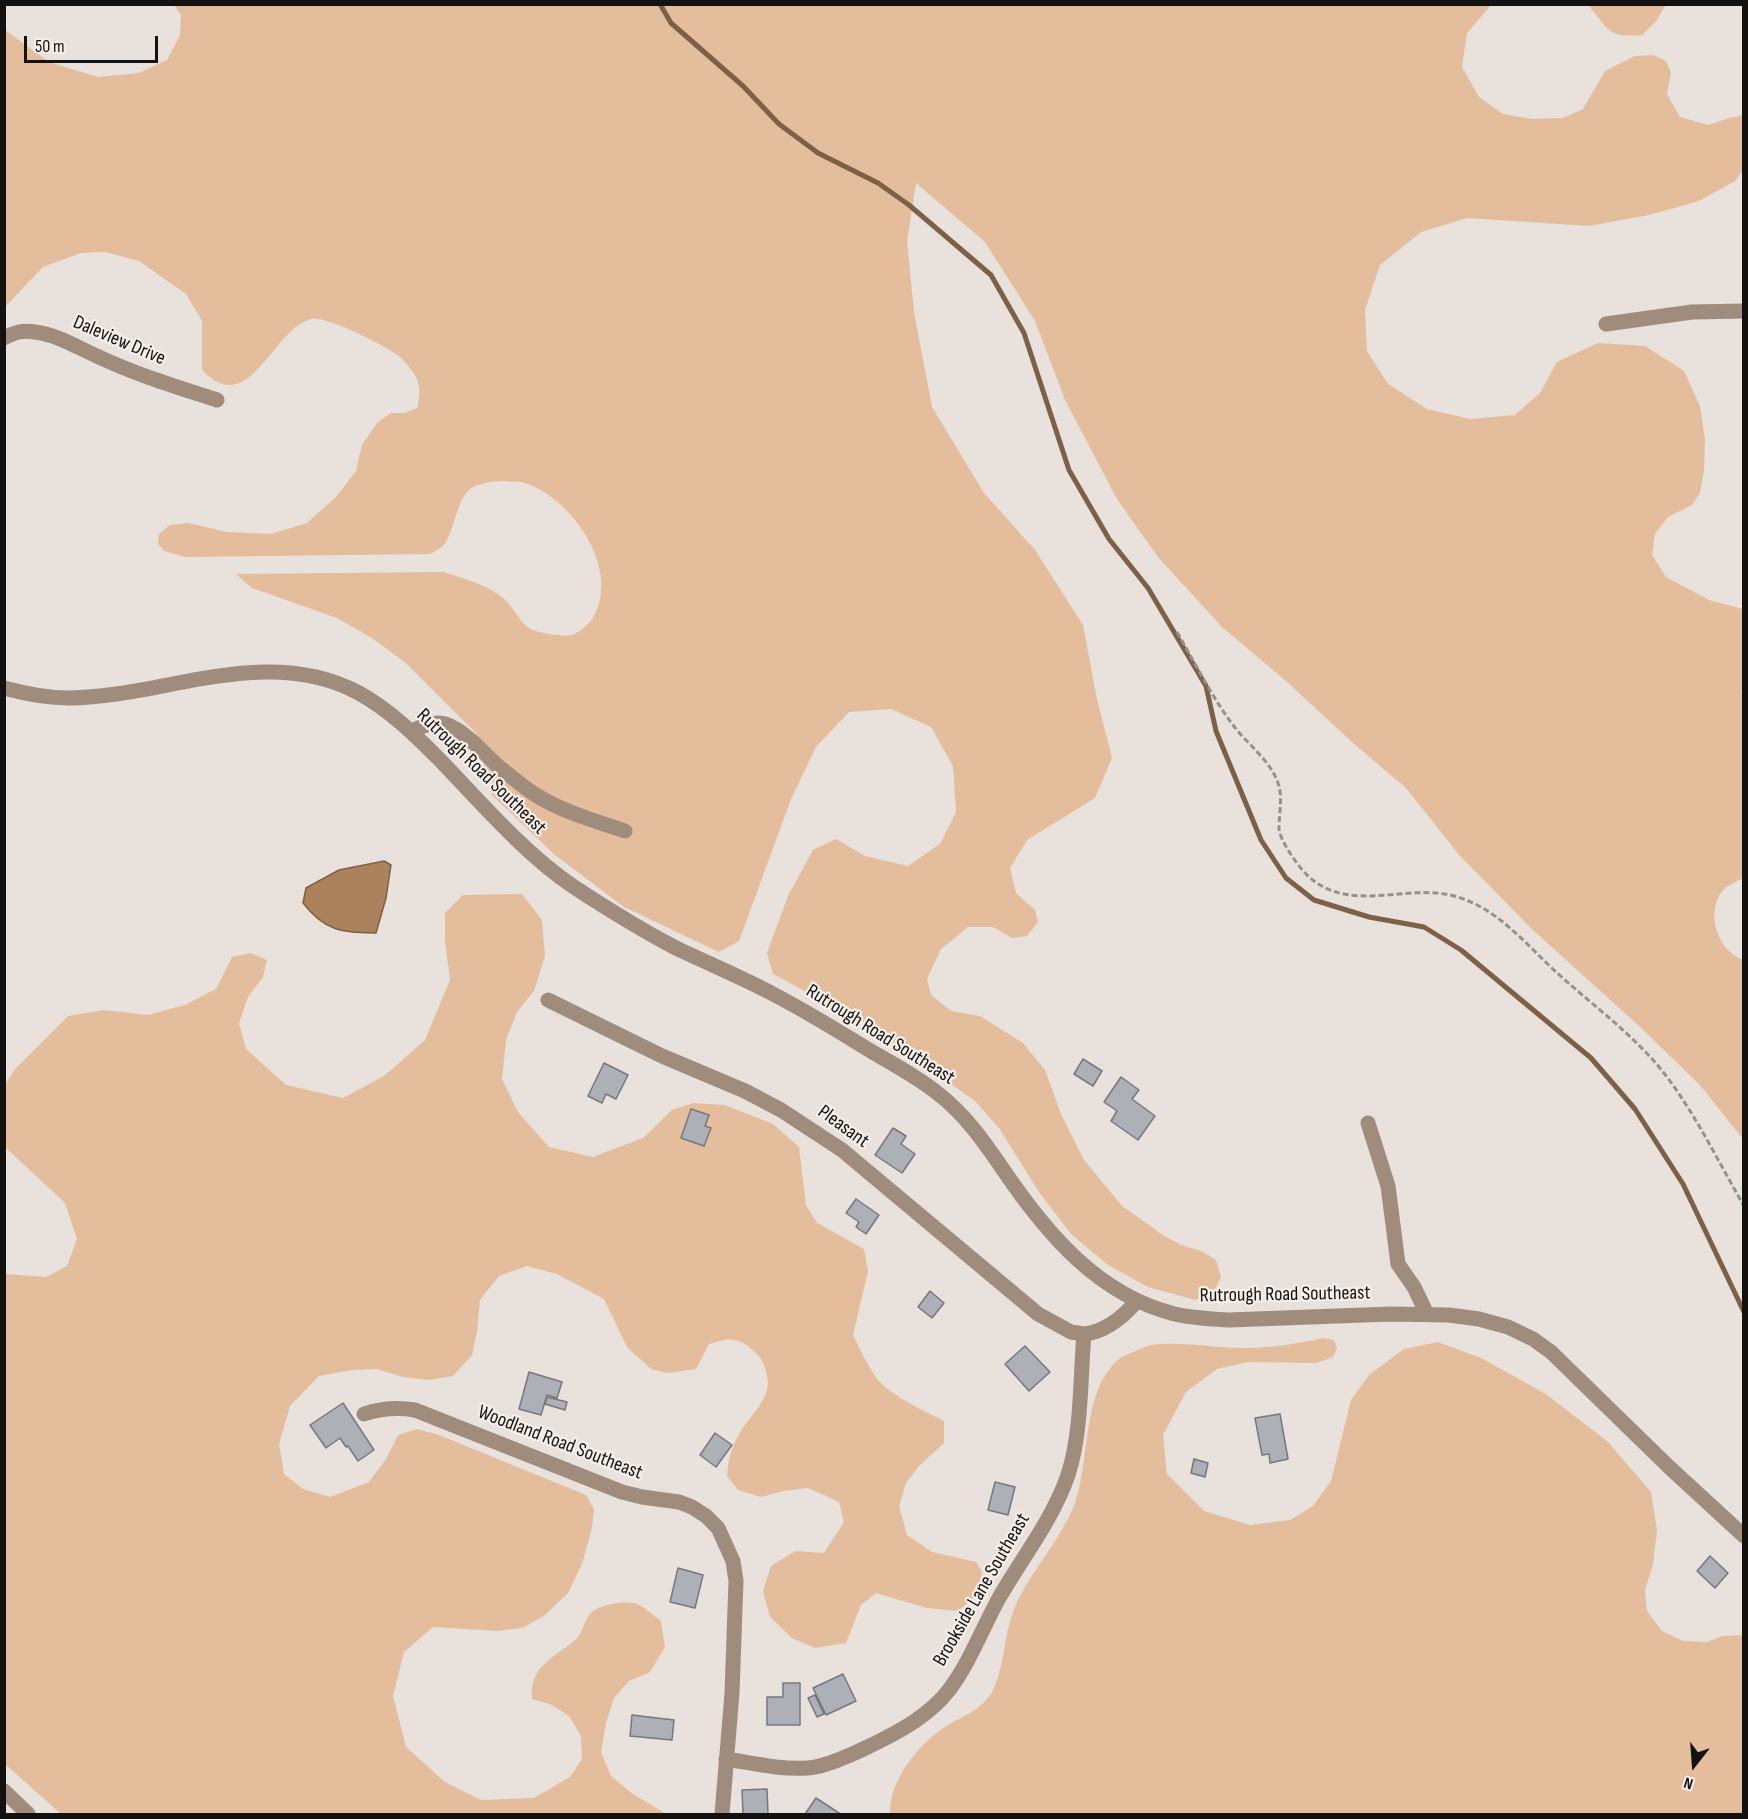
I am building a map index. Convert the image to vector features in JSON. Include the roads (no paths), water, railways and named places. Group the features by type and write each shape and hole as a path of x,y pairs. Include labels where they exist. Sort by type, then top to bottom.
{"street":[{"path":"1606,324 1692,312 1743,312"},
{"name":"Daleview Drive","path":"4,338 22,331 60,338 100,358 153,379 217,400"},
{"name":"Rutrough Road Southeast","path":"4,688 43,696 69,698 102,696 205,678 268,671 301,674 353,690 391,714 507,829 572,885 627,921 822,1021 938,1093 959,1111 977,1132 1034,1214 1061,1246 1115,1288 1137,1301 1171,1314 1229,1320 1427,1314 1479,1319 1508,1327 1533,1339 1551,1352 1743,1536"},
{"path":"411,732 420,726 432,723 445,724 454,728 499,767 535,794 586,818 625,831"},
{"name":"Pleasant","path":"548,1000 662,1056 745,1091 781,1110 842,1150 1038,1314 1071,1332 1084,1334"},
{"path":"1368,1123 1388,1186 1398,1264 1414,1287 1427,1314"},
{"path":"1084,1334 1107,1328 1137,1301"},
{"name":"Brookside Lane Southeast","path":"726,1759 799,1768 824,1766 915,1721 934,1707 947,1692 961,1674 990,1615 1048,1516 1067,1477 1076,1441 1084,1334"},
{"name":"Woodland Road Southeast","path":"364,1414 378,1409 397,1407 415,1410 621,1492 679,1502 692,1507 718,1528 733,1561 736,1581 732,1693 722,1815"},
{"path":"4,1791 27,1815"}],"waterway":[{"path":"660,4 671,23 743,86 779,124 818,153 878,183 909,205 991,275 1024,333 1069,470 1109,539 1148,588 1206,686 1216,731 1261,840 1286,878 1314,900 1369,917 1424,927 1461,950 1591,1058 1635,1109 1683,1184 1744,1312"}]}
